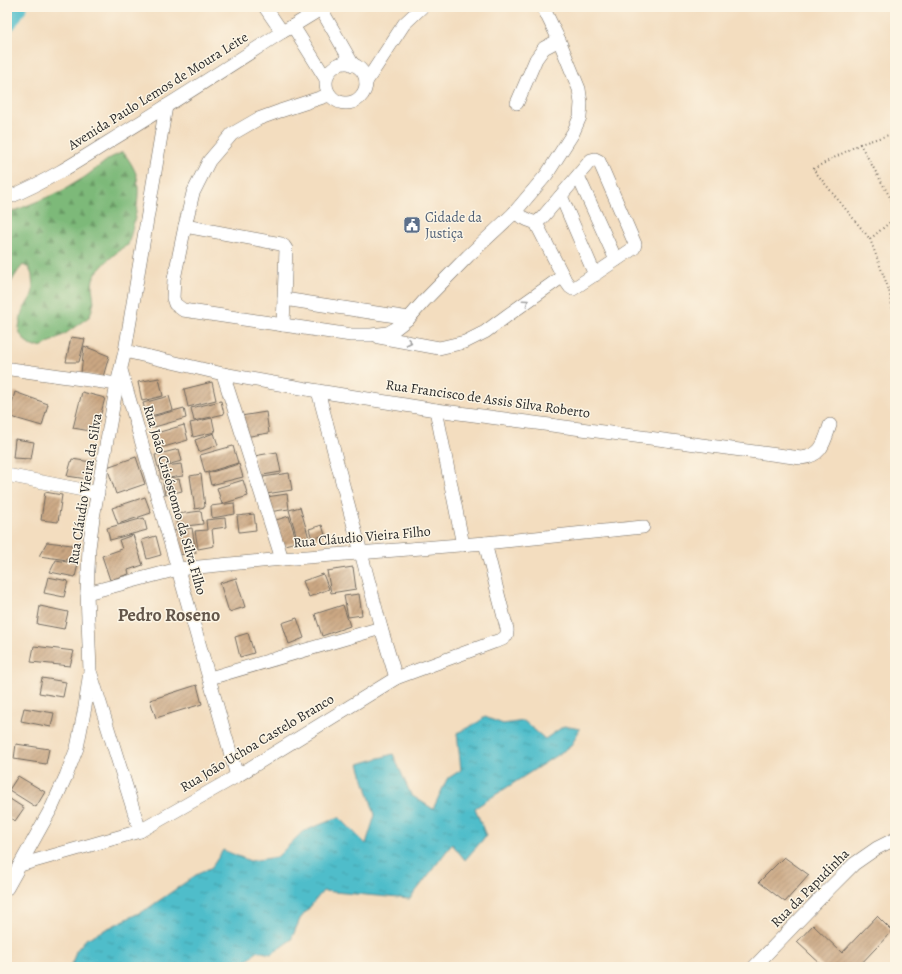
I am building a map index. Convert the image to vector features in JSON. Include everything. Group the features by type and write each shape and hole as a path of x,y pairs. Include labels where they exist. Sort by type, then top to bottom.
{"street":[{"path":"266,7 282,32"},
{"path":"366,82 362,71 358,67 348,63 336,66 328,74 326,79 329,95 338,102 350,103 360,98 366,82 404,24 422,7"},
{"path":"371,335 388,333 409,318 468,256 514,213 547,174 573,133 580,117 581,103 579,89 559,40 543,7"},
{"path":"322,8 353,65"},
{"name":"Avenida Paulo Lemos de Moura Leite","path":"7,198 51,177 322,8"},
{"path":"294,26 326,79"},
{"path":"517,103 536,59 544,48 559,40"},
{"path":"329,95 258,119 232,134 209,161 193,193 185,226 174,279 173,298 175,304 183,310 345,334 371,335 438,348 465,342 486,332 563,276"},
{"name":"Rua Cláudio Vieira da Silva","path":"7,888 52,807 77,748 90,671 87,593 89,548 117,384 125,351 166,106"},
{"path":"514,213 536,223 563,276 573,289 634,248 635,244 599,161 595,159 591,160 542,218 536,223"},
{"path":"578,176 616,260"},
{"path":"561,196 595,274"},
{"path":"185,226 281,244 284,246 286,249 283,325"},
{"path":"284,299 409,318"},
{"name":"Rua Francisco de Assis Silva Roberto","path":"125,351 223,374 436,410 800,458 808,457 821,449 825,442 830,425"},
{"path":"11,369 117,384"},
{"name":"Rua João Crisóstomo da Silva Filho","path":"121,370 237,776"},
{"path":"223,374 282,559"},
{"path":"318,391 360,553 396,678"},
{"path":"436,410 463,545"},
{"path":"7,475 98,493"},
{"name":"Rua Cláudio Vieira Filho","path":"87,593 178,569 282,559 486,543 643,527"},
{"name":"Rua João Uchoa Castelo Branco","path":"20,865 140,831 237,776 396,678 506,637 508,633 486,543"},
{"path":"210,678 381,628"},
{"path":"90,671 140,831"},
{"name":"Rua da Papudinha","path":"754,967 854,864 877,848 895,839"}],"path":[{"path":"895,133 860,144 812,169 870,239 889,290 895,321"},
{"path":"860,144 895,206"},
{"path":"870,239 895,218"}],"green space":[{"path":"123,152 135,171 138,186 136,211 128,245 108,260 96,273 93,279 92,287 94,302 90,316 65,334 43,346 36,347 29,345 20,334 19,327 22,312 33,291 32,275 29,268 23,265 7,288 7,214 62,191 85,177 110,158"}],"water":[{"path":"485,717 503,724 524,721 545,739 564,726 580,729 571,746 475,808 486,836 465,860 452,844 410,899 323,891 300,919 291,940 271,954 257,951 245,962 230,964 228,967 71,967 76,951 86,939 147,909 196,875 212,867 223,850 250,861 277,857 302,832 339,817 366,844 375,815 359,764 393,754 411,795 433,809 447,779 461,770 457,733 477,723"}],"building":[{"path":"71,337 85,339 79,362 66,362"},
{"path":"84,346 109,356 103,377 81,373"},
{"path":"159,378 163,396 142,401 138,382"},
{"path":"212,382 216,400 188,407 184,389"},
{"path":"15,392 48,404 42,426 8,416"},
{"path":"82,392 105,398 96,432 73,428"},
{"path":"169,396 173,410 147,417 143,403"},
{"path":"221,401 224,414 194,421 191,408"},
{"path":"184,408 186,418 151,428 148,418"},
{"path":"266,412 269,433 244,437 241,416"},
{"path":"212,418 215,432 193,437 190,423"},
{"path":"184,425 188,440 157,449 153,434"},
{"path":"214,433 218,445 199,452 195,440"},
{"path":"15,439 34,442 31,459 13,458"},
{"path":"233,446 238,463 205,473 200,455"},
{"path":"179,449 182,461 158,467 155,455"},
{"path":"277,452 281,472 257,476 254,456"},
{"path":"136,457 145,484 116,494 107,467"},
{"path":"72,459 91,462 87,479 67,476"},
{"path":"181,464 183,476 161,479 159,467"},
{"path":"239,464 243,477 211,485 208,473"},
{"path":"289,473 292,490 266,494 263,477"},
{"path":"201,474 205,507 195,509 190,476"},
{"path":"179,479 182,491 165,495 163,483"},
{"path":"243,480 248,496 222,504 217,488"},
{"path":"45,492 62,495 58,522 41,520"},
{"path":"287,494 289,509 268,512 266,497"},
{"path":"145,497 151,513 118,524 112,508"},
{"path":"234,503 235,514 212,518 211,506"},
{"path":"300,507 309,538 298,541 289,510"},
{"path":"201,511 203,524 178,527 177,514"},
{"path":"254,514 256,530 239,532 237,516"},
{"path":"289,516 297,542 280,546 273,521"},
{"path":"144,518 147,530 110,540 107,528"},
{"path":"225,518 226,527 212,529 214,546 198,549 195,531 207,530 206,520"},
{"path":"322,525 325,535 312,539 309,529"},
{"path":"192,528 196,553 177,555 173,531"},
{"path":"133,535 143,565 128,570 129,574 110,580 102,556 122,549 119,540"},
{"path":"156,536 161,555 147,559 142,540"},
{"path":"47,542 80,546 74,561 39,556"},
{"path":"56,560 78,564 75,577 50,572"},
{"path":"353,567 356,589 331,593 327,571"},
{"path":"323,574 329,589 309,597 303,581"},
{"path":"48,577 68,581 64,597 44,593"},
{"path":"236,578 245,607 229,612 220,583"},
{"path":"359,594 362,615 348,617 344,596"},
{"path":"343,605 350,626 322,636 315,614"},
{"path":"40,606 68,612 64,629 37,624"},
{"path":"297,618 304,638 289,644 282,623"},
{"path":"248,633 254,653 240,657 235,637"},
{"path":"34,646 74,651 70,666 31,662"},
{"path":"42,678 66,682 63,697 39,693"},
{"path":"197,685 202,704 156,718 150,700"},
{"path":"24,708 54,713 51,727 21,721"},
{"path":"16,744 49,749 46,764 14,759"},
{"path":"18,776 45,792 36,807 9,790"},
{"path":"7,797 24,808 15,821 7,816"},
{"path":"784,857 809,875 785,902 759,882"},
{"path":"877,916 892,931 858,967 824,967 797,942 813,925 842,953"}],"waterway":[{"path":"7,22 17,7"}],"place":[{"name":"Cidade da Justiça","path":"412,225"}],"district":[{"name":"Pedro Roseno","path":"169,615"}]}
